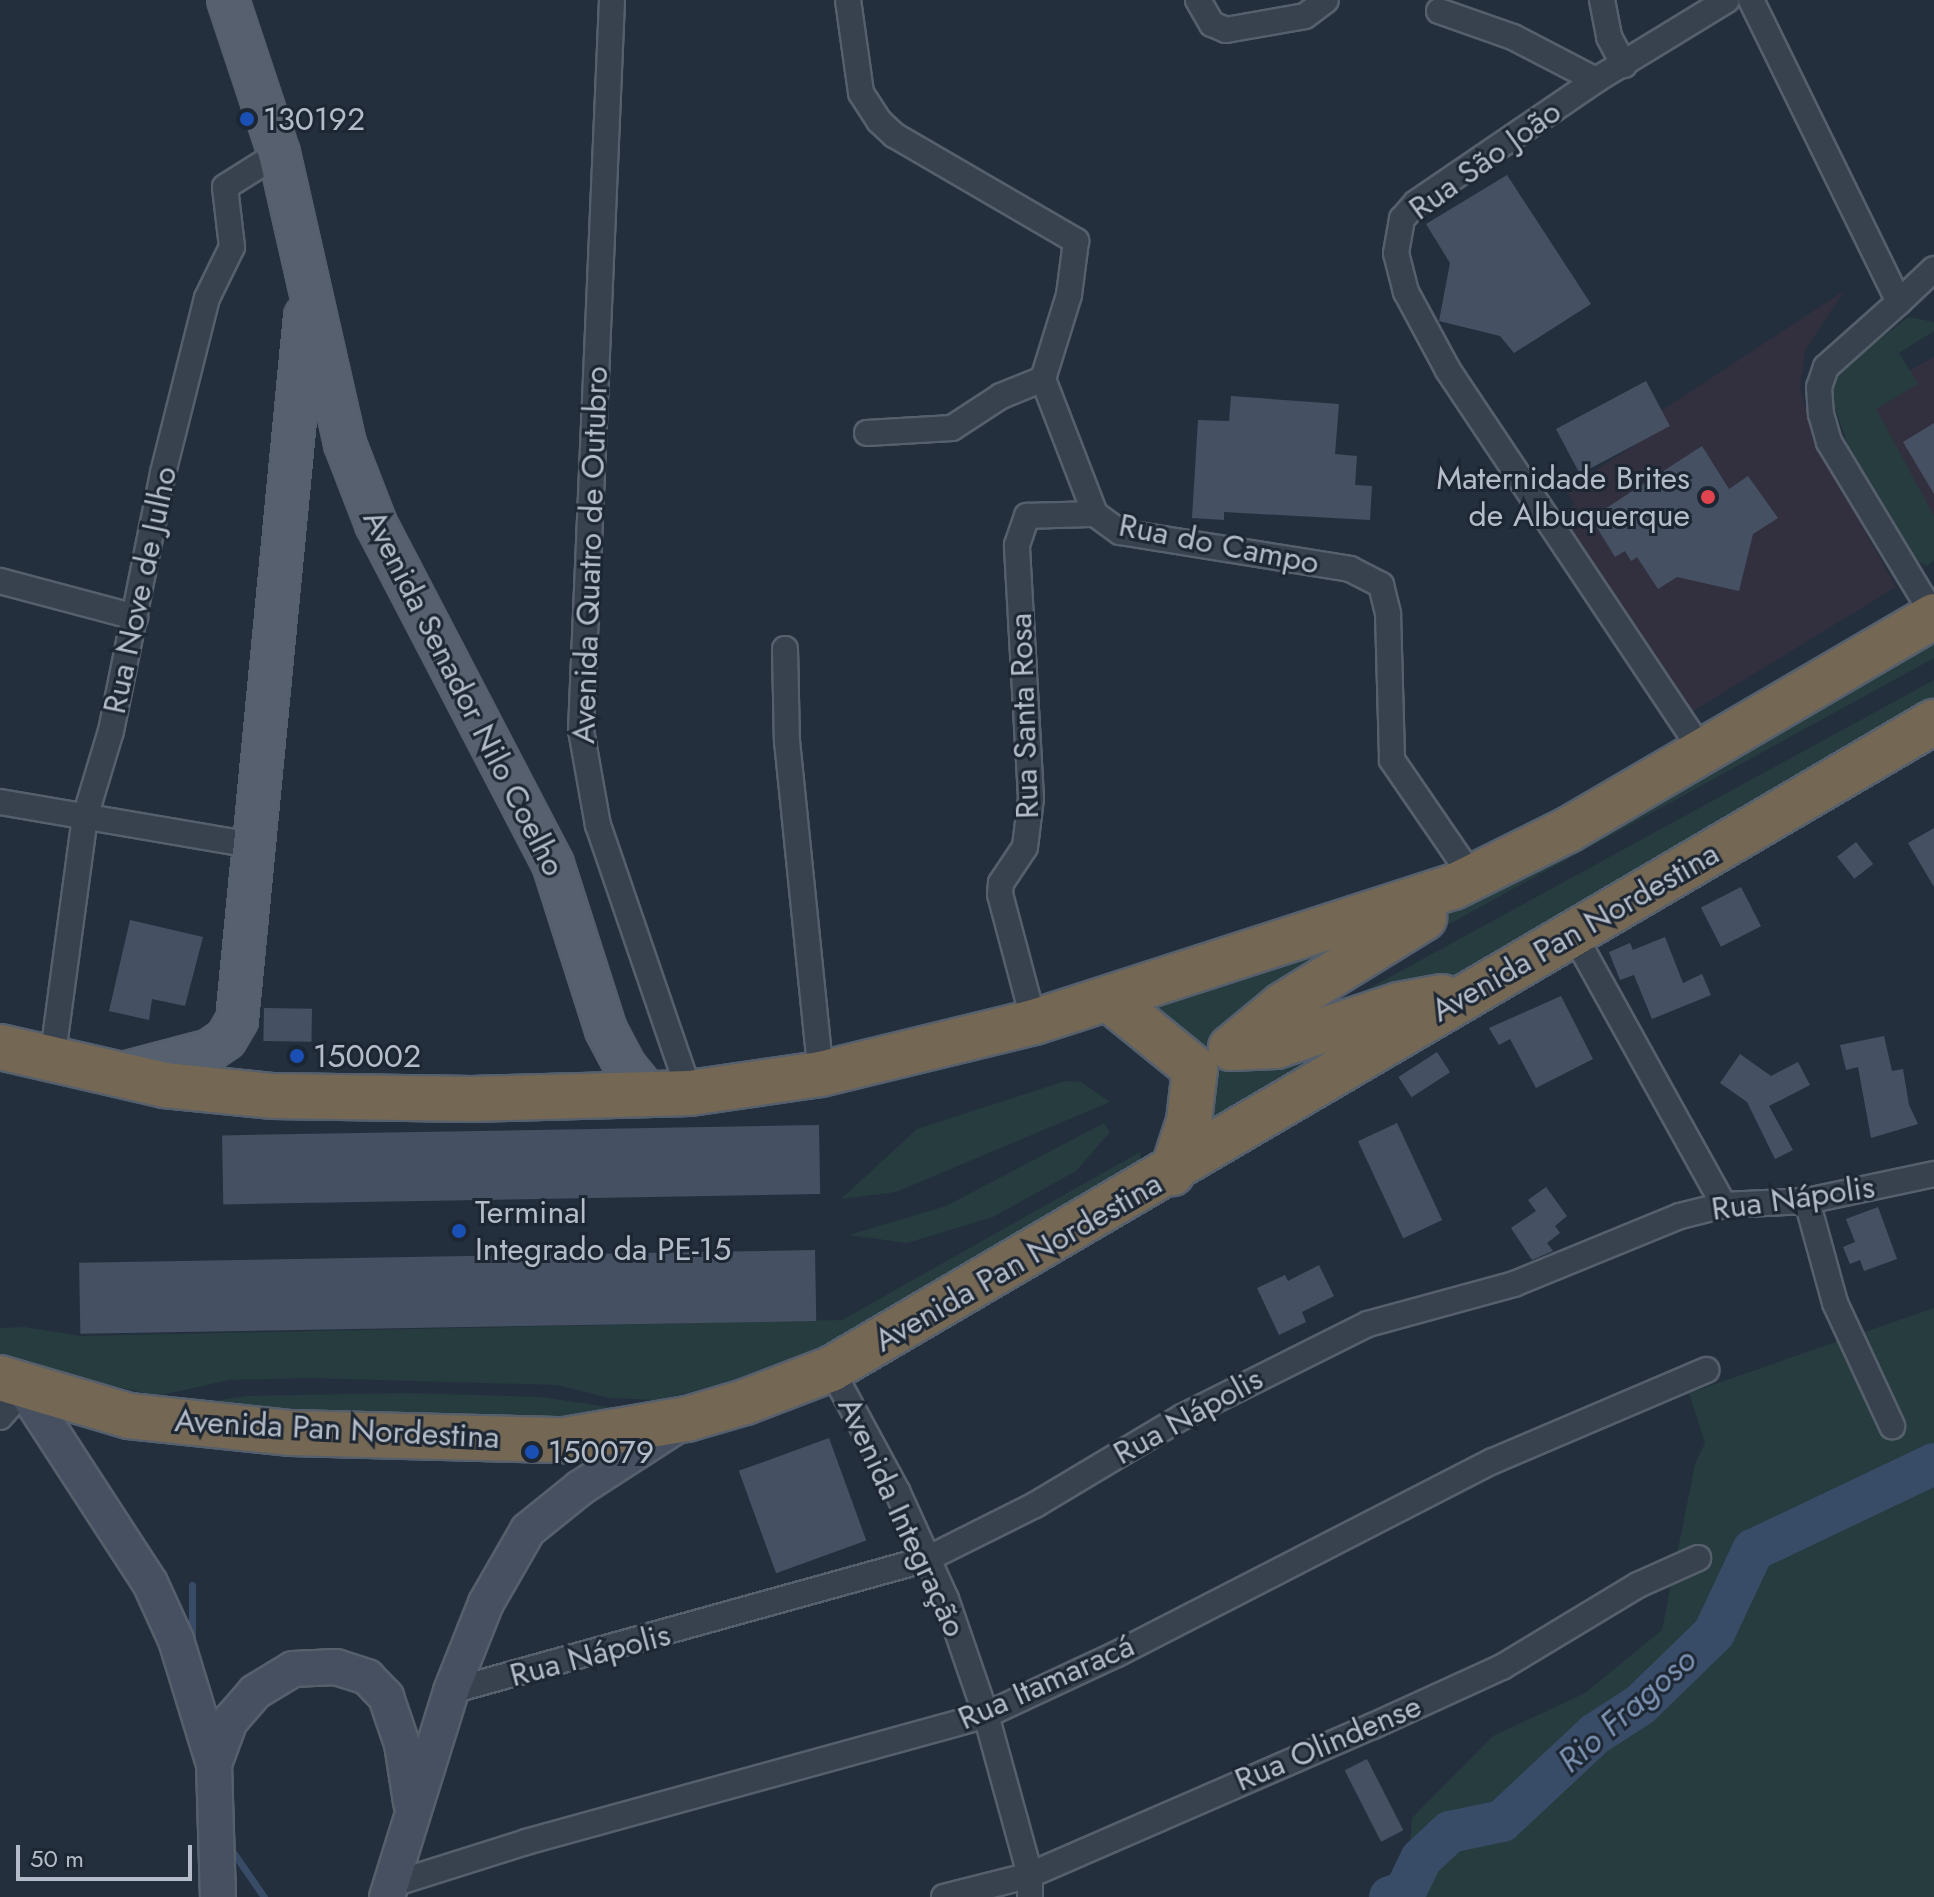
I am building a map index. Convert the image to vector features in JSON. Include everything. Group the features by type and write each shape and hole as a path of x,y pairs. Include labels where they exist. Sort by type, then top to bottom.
{"highway":[{"path":"0,1047 115,1075 273,1096 669,1093 821,1074 1034,1022 1462,882 1568,830 1934,616"},
{"name":"Avenida Pan Nordestina","path":"8,1394 129,1416 291,1433 565,1440 687,1419 831,1369 1172,1173 1471,993 1934,722"},
{"path":"1462,882 1422,920 1283,1005 1231,1048 1276,1046 1399,1005 1471,993"},
{"path":"1109,999 1195,1069 1194,1099 1172,1173"}],"main road":[{"name":"Avenida Senador Nilo Coelho","path":"228,0 279,153 345,444 376,524 553,864 606,1030 625,1066 669,1093"},
{"name":"Avenida Senador Nilo Coelho","path":"115,1075 210,1050 231,1029 242,1002 252,845 284,571 308,280"},
{"path":"8,1394 150,1583 189,1678 214,1764 218,1897"},
{"path":"388,1891 412,1806 451,1691 486,1603 528,1530 580,1488 687,1419"},
{"path":"214,1764 230,1721 255,1692 293,1669 336,1667 367,1677 386,1697 402,1744 412,1806"}],"street":[{"name":"Avenida Quatro de Outubro","path":"612,0 581,730 598,825 669,1093"},
{"path":"848,0 861,93 879,121 894,135 1076,241 1069,295 1043,379 1001,396 952,428 867,433"},
{"path":"1198,0 1212,24 1226,30 1305,16 1326,0"},
{"path":"1602,0 1609,37 1624,65"},
{"name":"Rua São João","path":"1702,751 1448,370 1422,326 1396,253 1402,219 1416,203 1596,80 1727,0"},
{"path":"1751,0 1899,302"},
{"path":"1439,11 1513,37 1596,80"},
{"name":"Rua Nove de Julho","path":"52,1061 85,817 111,731 207,298 232,247 225,187 279,153"},
{"path":"1934,269 1826,367 1819,387 1821,414 1829,442 1934,616"},
{"name":"Rua do Campo","path":"1043,379 1095,514 1120,532 1350,569 1381,585 1388,614 1392,760 1462,882"},
{"name":"Rua Santa Rosa","path":"1034,1022 1000,894 1025,847 1031,798 1017,545 1027,516 1095,514"},
{"path":"0,581 135,617"},
{"path":"785,649 787,741 821,1074"},
{"path":"0,802 252,845"},
{"path":"1573,933 1724,1205"},
{"name":"Rua Nápolis","path":"451,1691 927,1559 1333,1338 1514,1284 1680,1216 1724,1205 1807,1201 1934,1174"},
{"path":"1807,1201 1835,1303 1892,1426"},
{"name":"Avenida Integração","path":"831,1369 927,1559 986,1715 1030,1886"},
{"name":"Rua Itamaracá","path":"388,1891 526,1842 986,1715 1117,1654 1493,1461 1706,1370"},
{"name":"Rua Olindense","path":"944,1897 1030,1886 1502,1667 1638,1585 1698,1558"}],"shaded area":[{"name":"Maternidade Brites de Albuquerque","path":"1844,291 1805,350 1800,389 1817,446 1896,587 1688,714 1561,514 1575,505 1566,490 1665,425 1658,413"},
{"path":"1934,357 1934,542 1856,401"}],"green space":[{"path":"1908,317 1934,322 1934,331 1899,353 1918,384 1876,409 1934,516 1934,560 1927,566 1912,559 1854,463 1832,399 1834,375"},
{"path":"1934,626 1934,658 1389,957 1460,892"},
{"path":"1934,680 1934,707 1474,972 1289,1032"},
{"path":"1396,919 1218,1044 1195,1054 1123,995"},
{"path":"1409,1009 1192,1137 1204,1072 1235,1054"},
{"path":"1065,1081 1081,1082 1110,1102 896,1192 841,1199 917,1129"},
{"path":"1104,1123 1110,1132 1076,1171 993,1217 907,1243 849,1235 946,1206"},
{"path":"1140,1152 1141,1167 820,1350 770,1372 658,1400 609,1398 557,1385 311,1378 229,1380 157,1396 0,1359 0,1328 24,1327 80,1336 842,1320"},
{"path":"1934,1308 1934,1897 1406,1897 1412,1818 1493,1736 1585,1693 1662,1630 1695,1464 1705,1443 1689,1393"},
{"path":"408,1393 541,1397 677,1417 542,1436 194,1404 246,1396"}],"building":[{"path":"1507,175 1591,304 1514,353 1500,336 1439,321 1450,263 1426,224"},
{"path":"1646,381 1670,426 1580,474 1556,429"},
{"path":"1231,396 1339,404 1335,454 1357,456 1355,485 1372,486 1370,520 1224,512 1224,520 1192,518 1198,420 1229,421"},
{"path":"1934,423 1934,494 1903,442"},
{"path":"1702,446 1729,489 1748,476 1778,518 1753,534 1739,591 1677,577 1658,589 1637,557 1631,561 1625,551 1615,557 1591,518"},
{"path":"1934,828 1934,887 1908,843"},
{"path":"1856,842 1873,864 1854,879 1837,857"},
{"path":"1741,887 1761,926 1721,947 1701,907"},
{"path":"130,920 203,937 185,1006 152,999 149,1020 109,1011"},
{"path":"1665,937 1683,983 1702,974 1711,995 1652,1019 1634,975 1620,980 1609,952 1630,943 1633,950"},
{"path":"1561,996 1593,1059 1536,1088 1510,1039 1499,1045 1489,1028"},
{"path":"264,1008 312,1009 311,1042 263,1041"},
{"path":"1884,1036 1892,1071 1903,1069 1909,1105 1918,1124 1871,1138 1858,1067 1846,1070 1840,1045"},
{"path":"1437,1052 1450,1072 1411,1097 1398,1077"},
{"path":"1740,1054 1771,1076 1798,1062 1810,1085 1769,1106 1793,1150 1775,1159 1747,1102 1720,1083"},
{"path":"1397,1123 1442,1220 1403,1238 1358,1141"},
{"path":"819,1125 820,1194 223,1204 222,1135"},
{"path":"1546,1187 1567,1216 1555,1226 1560,1233 1547,1243 1553,1251 1532,1260 1511,1228 1536,1211 1528,1200"},
{"path":"1878,1207 1897,1259 1864,1271 1860,1260 1850,1264 1843,1247 1855,1242 1846,1219"},
{"path":"815,1250 816,1321 80,1334 79,1263"},
{"path":"1319,1265 1334,1296 1302,1312 1306,1322 1279,1335 1257,1288 1285,1275 1288,1281"},
{"path":"829,1438 866,1540 776,1573 739,1471"},
{"path":"1367,1759 1403,1830 1381,1842 1345,1770"}],"waterway":[{"name":"Rio Fragoso","path":"1390,1897 1405,1892 1421,1859 1450,1832 1502,1821 1595,1734 1640,1705 1714,1633 1753,1550 1934,1464"},
{"path":"192,1585 192,1643"},
{"path":"228,1845 264,1897"}],"place":[{"name":"130192","path":"247,119"},
{"name":"Maternidade Brites de Albuquerque","path":"1708,497"},
{"name":"150002","path":"297,1056"},
{"name":"Terminal Integrado da PE-15","path":"459,1231"},
{"name":"150079","path":"532,1452"}]}
